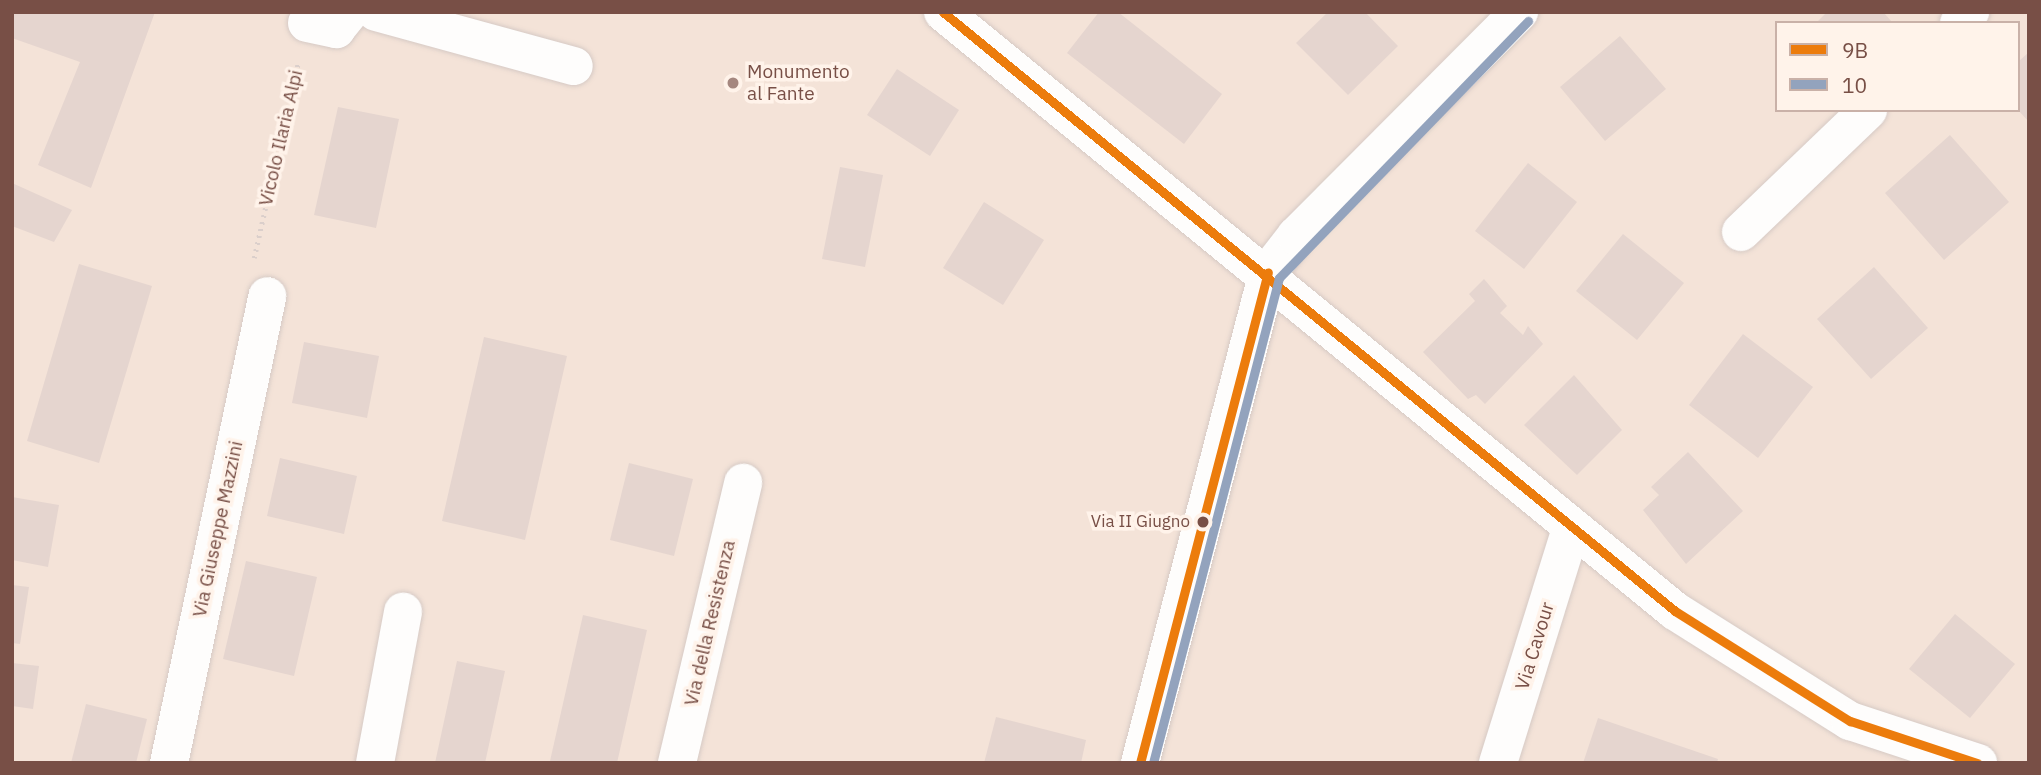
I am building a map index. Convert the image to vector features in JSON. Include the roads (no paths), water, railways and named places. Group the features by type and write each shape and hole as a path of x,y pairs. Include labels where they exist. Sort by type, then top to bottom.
{"street":[{"path":"307,23 337,30 350,12"},
{"path":"376,12 574,66"},
{"path":"943,12 1268,272 1571,529 1675,611 1850,721 1978,763"},
{"path":"1140,763 1268,272 1518,12"},
{"path":"1741,232 1866,112"},
{"name":"Via Giuseppe Mazzini","path":"169,763 267,296"},
{"name":"Via della Resistenza","path":"677,763 743,483"},
{"name":"Via Cavour","path":"1498,763 1571,529"},
{"path":"374,763 403,612"}],"place":[{"name":"Monumento al Fante","path":"733,83"},
{"name":"Via II Giugno","path":"1203,522"}]}
